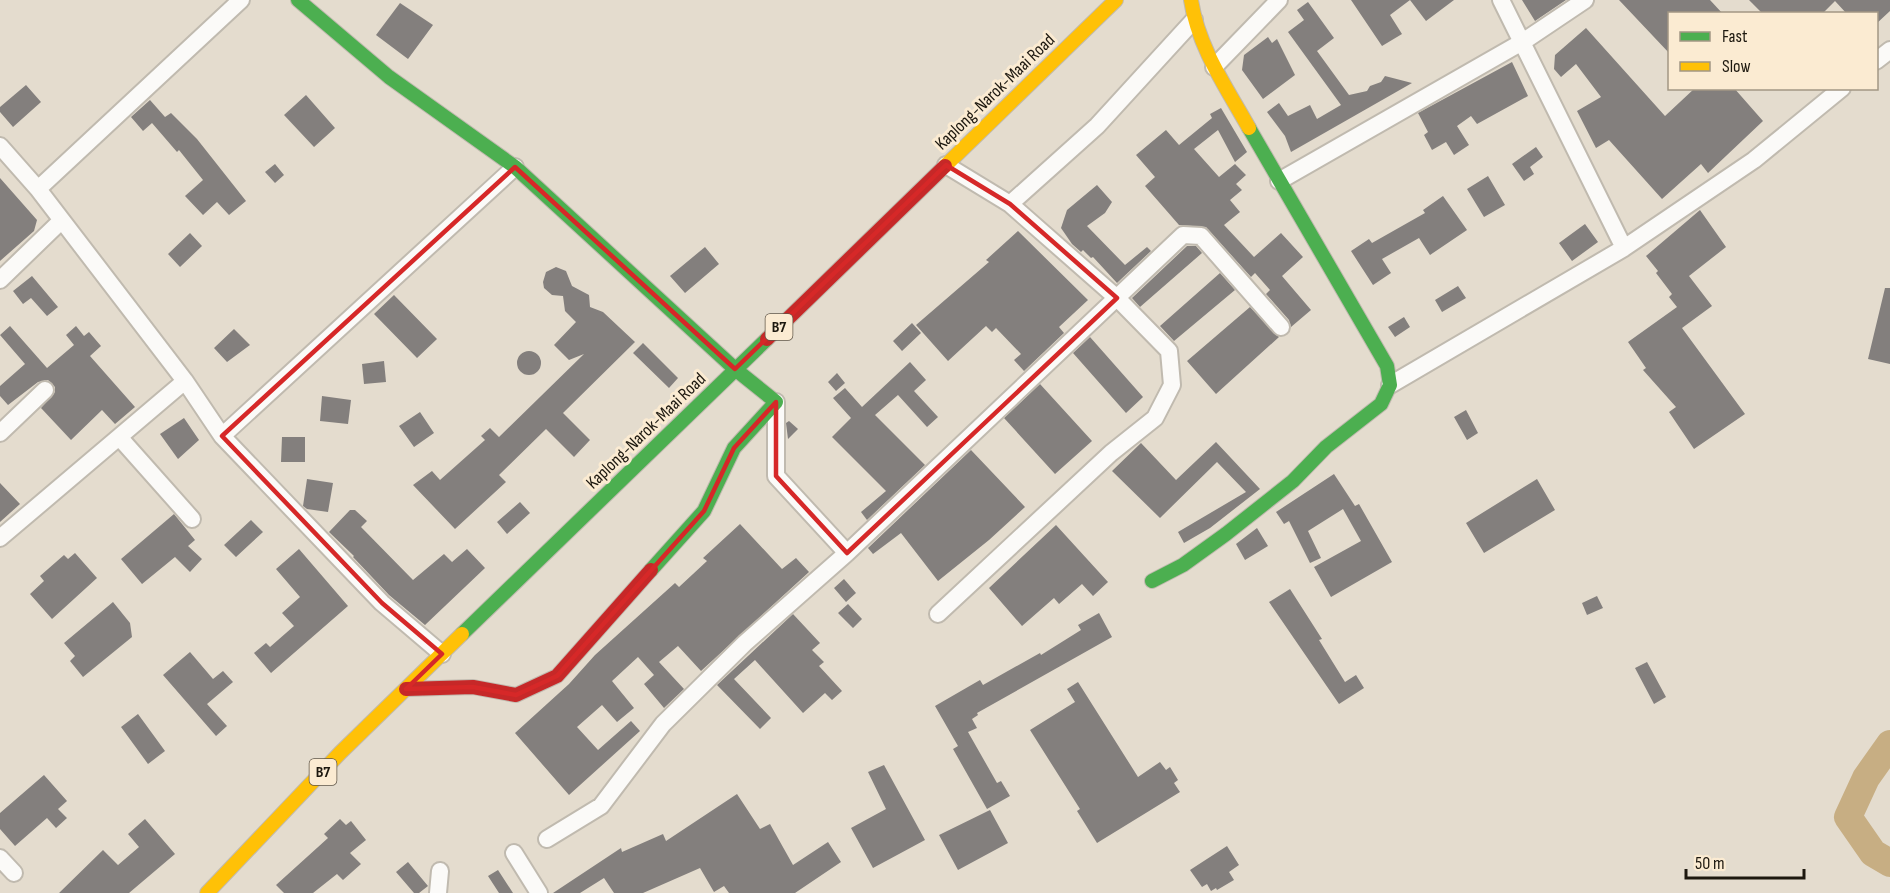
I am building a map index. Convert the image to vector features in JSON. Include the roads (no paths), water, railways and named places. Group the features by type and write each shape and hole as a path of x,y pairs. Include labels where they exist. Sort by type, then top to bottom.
{"main road":[{"path":"298,0 389,77 515,167 735,369 776,402 734,448 704,511 557,676 516,695 473,687 406,689"},
{"name":"Kaplong-Narok-Maai Road","path":"207,893 340,753 1116,0"},
{"path":"1152,581 1183,565 1293,481 1326,447 1381,404 1390,385 1387,366 1214,67 1194,20 1191,0"}],"street":[{"path":"38,189 241,0"},
{"path":"1214,67 1279,0"},
{"path":"1501,0 1524,41 1624,248"},
{"path":"1279,181 1524,41 1585,0"},
{"path":"1010,204 1097,126 1194,20"},
{"path":"1878,59 1890,50"},
{"path":"1390,385 1624,248 1754,160 1840,90"},
{"path":"0,146 38,189 185,381 222,436 382,603 442,654"},
{"path":"938,614 1111,453 1155,417 1172,385 1169,351 1117,298 1010,204 946,165"},
{"path":"222,436 515,167"},
{"path":"0,280 61,221"},
{"path":"547,839 601,806 663,724 745,643 847,554 1183,235 1201,236 1281,327"},
{"path":"0,538 185,381"},
{"path":"0,433 45,390"},
{"path":"776,402 776,477 847,554"},
{"path":"120,438 192,519"},
{"path":"514,853 539,893"},
{"path":"0,858 14,873"},
{"path":"438,893 440,871"}],"waterway":[{"path":"1890,744 1866,778 1848,817 1873,853 1890,863"}]}
